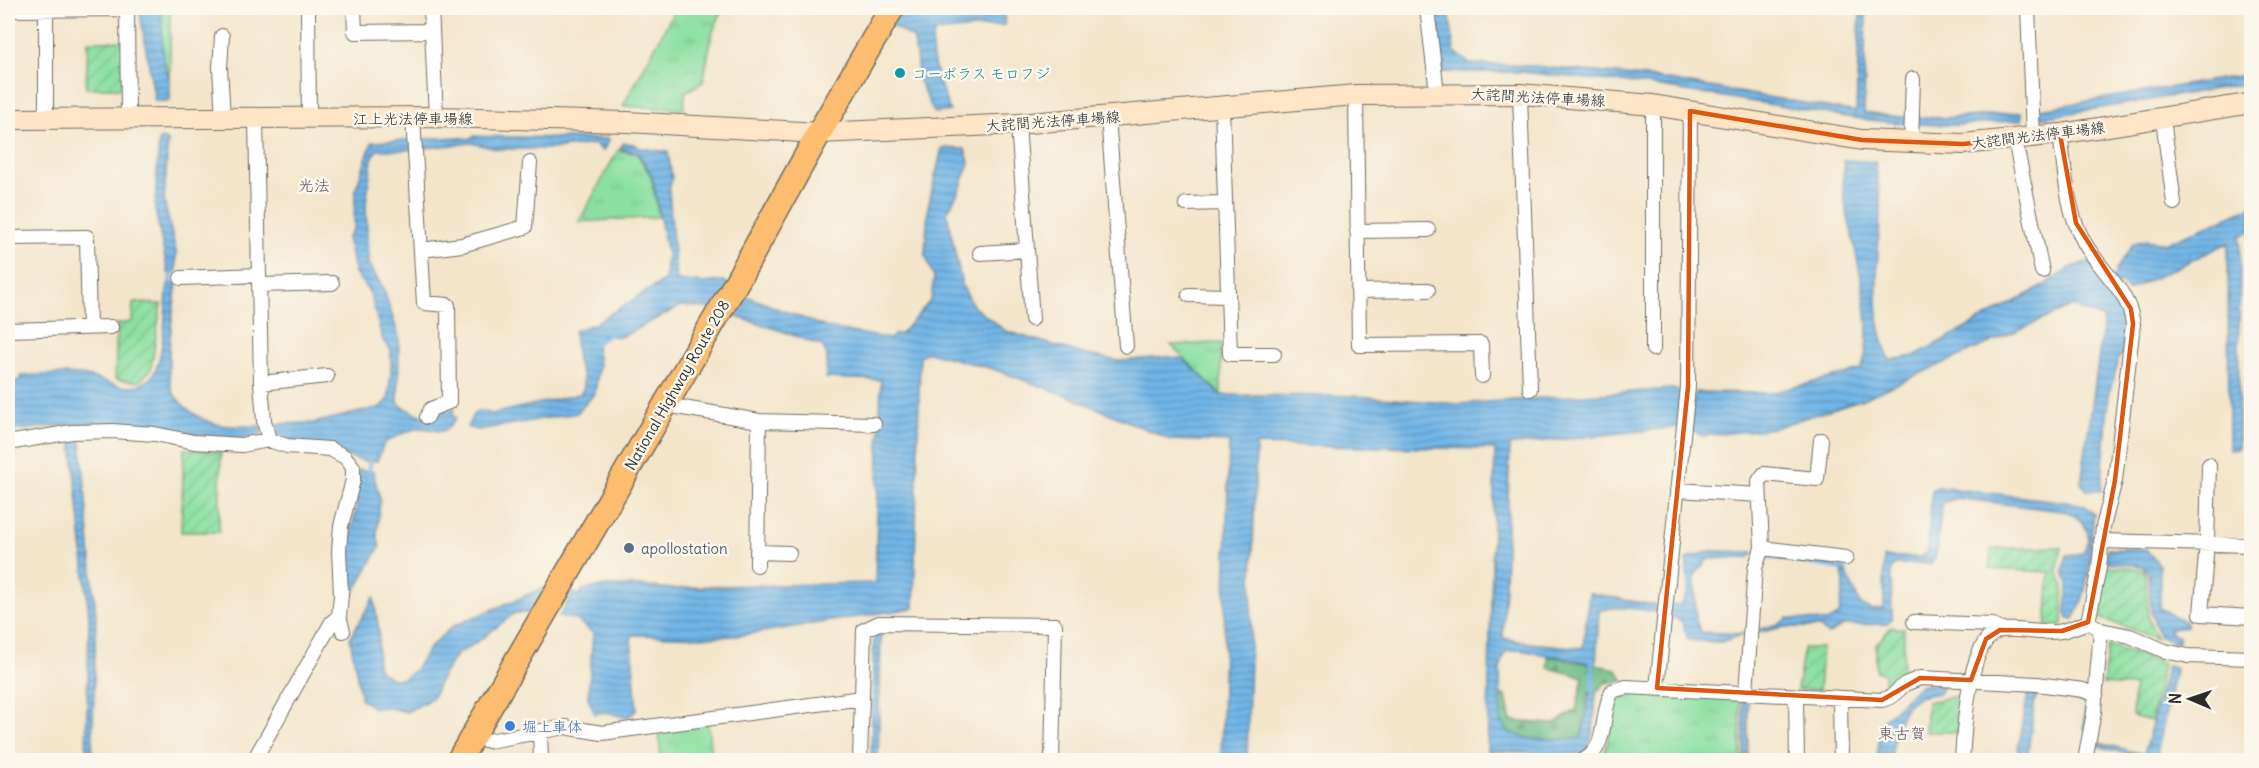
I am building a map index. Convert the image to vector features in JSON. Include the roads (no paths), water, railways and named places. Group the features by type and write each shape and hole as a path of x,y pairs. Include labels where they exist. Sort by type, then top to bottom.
{"highway":[{"name":"National Highway Route 208","path":"459,760 666,405 887,17"}],"main road":[{"name":"大詫間光法停車場線","path":"819,133 1018,124 1356,95 1437,93 1520,94 1653,105 1842,137 1911,136 1963,144 2060,134 2252,103"},
{"name":"江上光法停車場線","path":"8,119 309,118 413,124 436,117 627,122 819,133"}],"street":[{"path":"9,10 128,8 128,118"},
{"path":"308,8 309,118"},
{"path":"354,8 355,32 431,32"},
{"path":"431,8 436,117"},
{"path":"1427,8 1437,93"},
{"path":"2028,8 2024,139 2042,271"},
{"path":"43,119 46,107 46,9"},
{"path":"222,36 220,68 223,118"},
{"path":"1911,136 1913,79"},
{"path":"1520,94 1530,389"},
{"path":"1356,95 1359,345 1482,344 1482,376"},
{"path":"1653,105 1653,349"},
{"path":"1222,106 1230,354 1274,354"},
{"path":"1657,688 1684,424 1689,350 1690,111"},
{"path":"1108,117 1126,346"},
{"path":"256,118 261,383 264,421 270,440"},
{"path":"2163,119 2174,203"},
{"path":"413,124 424,303 448,305 448,402 431,409 427,417"},
{"path":"1018,124 1032,319"},
{"path":"2060,134 2070,202 2076,224 2084,243 2119,288 2131,309 2133,324 2115,480 2101,541 2099,568 2088,622"},
{"path":"421,250 462,246 525,227 530,163"},
{"path":"1186,204 1225,203"},
{"path":"1357,231 1428,230"},
{"path":"8,238 87,237 90,327"},
{"path":"980,253 1027,250"},
{"path":"181,278 332,283"},
{"path":"1358,291 1428,290"},
{"path":"1189,295 1228,296"},
{"path":"8,330 111,327"},
{"path":"261,383 327,376"},
{"path":"666,405 759,421 874,424"},
{"path":"759,421 757,559 789,553"},
{"path":"8,443 72,432 112,431 155,434 195,442 242,445 270,440 287,446 330,449 345,457 353,467 353,480 341,526 339,550 341,595 339,616 343,632"},
{"path":"1746,692 1755,568 1762,549 1759,481 1764,474 1817,479 1821,440"},
{"path":"2209,465 2201,614 2252,617"},
{"path":"1677,490 1759,495"},
{"path":"2101,541 2252,545"},
{"path":"1762,549 1846,558"},
{"path":"254,760 332,622 339,616"},
{"path":"1914,622 1993,625 2000,630"},
{"path":"2088,622 2101,630 2130,636 2165,651 2188,656 2252,658"},
{"path":"1962,760 1967,695 1986,639 2000,630 2062,631 2088,622"},
{"path":"860,760 864,630 879,623 1055,625 1052,760"},
{"path":"2085,760 2096,695 2101,630"},
{"path":"1584,760 1591,757 1600,746 1607,701 1612,691 1626,687 1882,700 1891,697 1905,684 1920,678 2049,686 2083,690 2096,695"},
{"path":"1796,696 1797,760"},
{"path":"472,737 489,741 565,727 602,733 862,698"},
{"path":"1840,698 1841,760"},
{"path":"540,731 541,760"}],"water":[{"path":"139,8 161,8 163,58 170,82 170,101 155,101"},
{"path":"876,8 996,8 1005,14 1004,25 935,32 932,40 934,61 950,111 934,113 919,81 914,39 876,16"},
{"path":"1436,8 1449,8 1454,51 1470,64 1534,66 1656,78 1856,112 1860,8 1866,8 1864,113 1943,118 2022,112 2022,120 1961,125 1907,124 1861,119 1649,85 1521,72 1442,72"},
{"path":"2251,74 2251,83 2041,118 2040,109"},
{"path":"474,136 609,139 603,151 594,144 551,149 497,149 472,143 405,150 377,150 372,159 366,204 368,264 383,287 399,337 398,403 431,420 443,411 454,409 452,416 456,417 451,425 442,431 422,428 399,435 384,443 377,461 364,461 287,440 276,434 273,424 313,423 381,407 388,400 391,350 383,341 370,293 355,273 347,238 354,228 355,191 372,142 459,137 468,139"},
{"path":"159,140 168,141 164,201 176,251 176,272 168,273 155,209"},
{"path":"623,143 668,152 672,178 669,191 676,280 703,283 724,281 746,296 828,328 891,339 895,334 901,334 931,300 934,277 925,254 928,207 942,148 965,149 969,162 962,185 947,213 962,285 974,307 1006,331 1087,355 1119,361 1168,357 1184,359 1221,395 1356,396 1459,404 1672,389 1681,391 1680,401 1693,403 1695,392 1771,393 1861,370 1866,353 1866,309 1844,197 1844,160 1875,162 1880,204 1877,304 1883,343 1890,360 1914,356 2040,288 2068,269 2089,261 2104,281 2116,274 2115,271 2134,243 2147,240 2167,243 2251,207 2251,231 2240,236 2238,449 2229,450 2228,243 2127,291 2121,282 2111,290 2123,314 2124,336 2123,355 2119,357 2109,395 2101,491 2087,490 2081,483 2104,319 2073,306 1863,399 1774,428 1702,436 1692,430 1692,421 1678,419 1677,427 1510,445 1503,638 1583,648 1589,593 1658,606 1680,605 1688,593 1687,559 1710,551 1753,552 1750,557 1708,559 1695,575 1696,621 1701,632 1744,634 1721,642 1688,640 1682,622 1674,618 1641,609 1618,608 1599,611 1596,664 1520,650 1505,652 1500,669 1501,722 1510,733 1532,739 1574,739 1582,736 1589,693 1596,693 1593,732 1584,754 1487,751 1495,449 1256,445 1247,760 1221,760 1229,442 1171,440 1073,398 993,369 928,352 920,356 914,608 736,636 634,635 631,638 637,710 627,718 606,712 595,714 588,698 593,633 575,619 559,617 573,593 580,595 582,590 605,586 673,589 711,586 875,583 881,380 826,378 827,354 822,346 708,308 681,306 621,337 603,335 595,342 599,364 595,393 577,413 478,430 467,427 473,415 480,410 492,414 580,394 583,390 583,376 577,361 574,331 594,324 665,280 667,254 652,176 638,152 620,149"},
{"path":"177,283 169,357 169,372 174,394 190,411 205,420 229,426 261,426 262,436 235,439 92,423 8,431 8,381 19,381 21,376 81,375 130,387 149,380 157,367 160,356 168,284"},
{"path":"81,441 96,617 92,760 86,760 89,617 72,442"},
{"path":"359,470 373,472 380,498 377,536 380,546 350,600 346,587 346,555 357,505 354,487"},
{"path":"1938,487 2075,503 2085,506 2094,514 2087,581 2074,619 2068,619 2066,613 2068,584 2063,571 2067,555 2083,553 2088,539 2084,524 2069,512 1956,498 1942,504 1936,556 1932,563 1896,564 1891,569 1892,618 1887,624 1844,625 1828,635 1820,627 1784,627 1757,633 1757,630 1781,623 1788,618 1827,622 1839,615 1844,582 1842,572 1845,569 1860,604 1872,610 1884,608 1884,557 1921,557 1927,552 1932,490"},
{"path":"2107,549 2146,549 2160,566 2160,608 2187,623 2187,627 2169,629 2171,633 2179,637 2179,641 2175,643 2160,637 2151,613 2148,571 2142,566 2107,562"},
{"path":"546,587 529,613 515,613 476,643 456,655 441,678 433,697 422,704 406,712 386,707 374,708 361,699 350,638 374,597 379,633 377,666 392,679 402,679 414,671 430,647 453,626"},
{"path":"881,632 878,760 871,760 874,633"},
{"path":"2167,665 2175,669 2156,760 2141,760 2094,745 2095,742 2144,754"},
{"path":"1945,684 1939,693 1917,698 1906,707 1896,729 1891,760 1877,760 1881,722 1920,685"},
{"path":"2033,691 2086,698 2091,704 2086,730 2083,728 2086,705 2081,701 2039,694 2035,699 2027,760 2016,760 2028,693"},
{"path":"1743,702 1748,702 1748,760 1744,760"}],"waterway":[{"path":"170,289 172,267"},
{"path":"592,347 611,333"},
{"path":"369,476 370,458"},
{"path":"1766,556 1845,569"},
{"path":"1592,663 1593,693"}],"place":[{"name":"コーポラス モロフジ","path":"900,73"},
{"name":"apollostation","path":"629,548"},
{"name":"堀上車体","path":"510,726"}],"district":[{"name":"光法","path":"314,185"},
{"name":"東古賀","path":"1902,733"}]}
